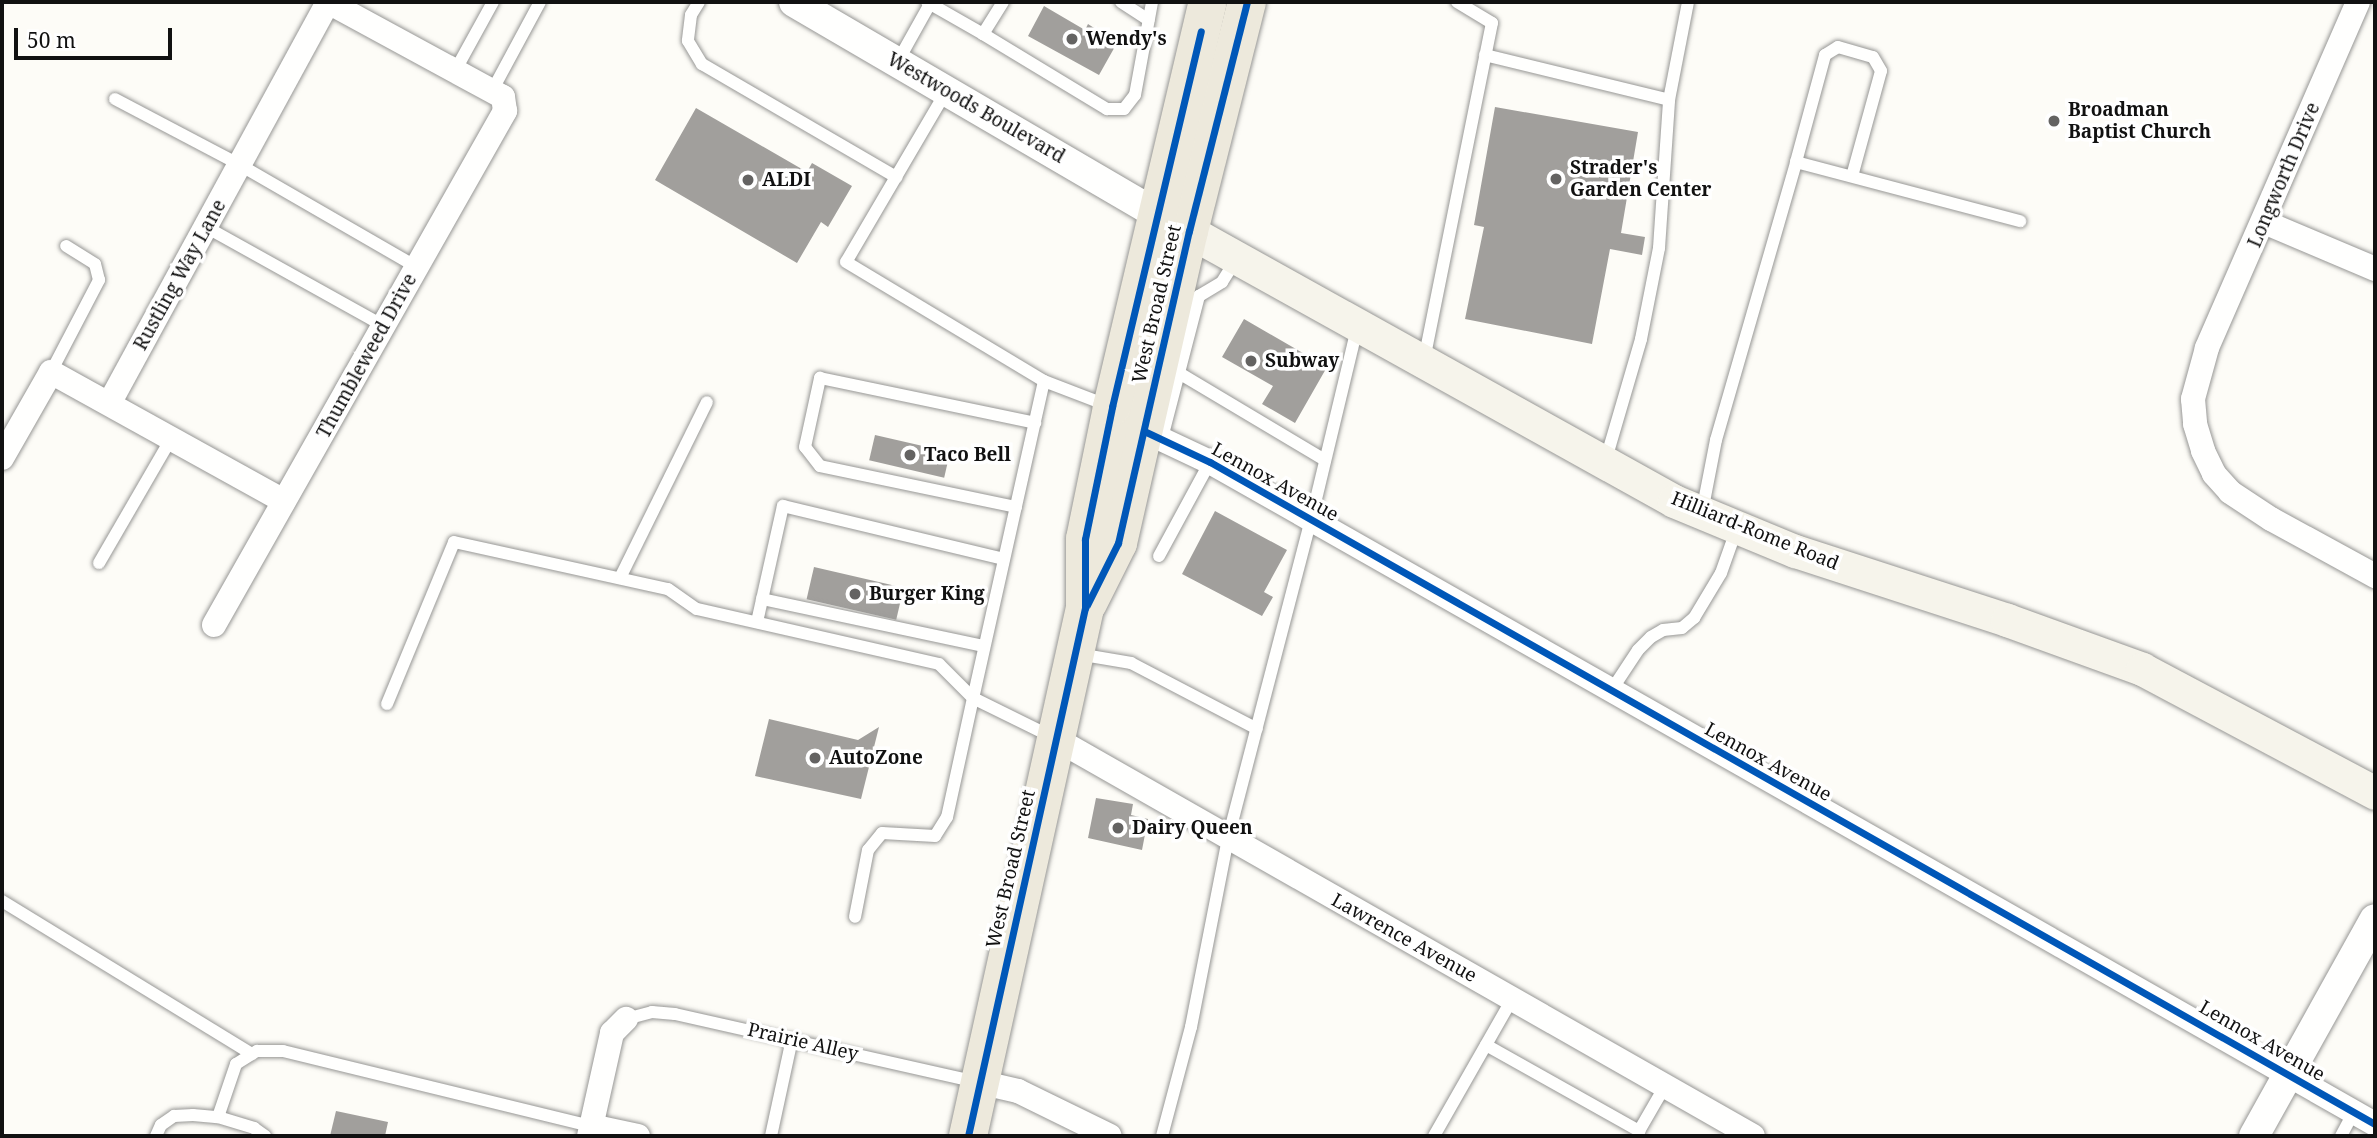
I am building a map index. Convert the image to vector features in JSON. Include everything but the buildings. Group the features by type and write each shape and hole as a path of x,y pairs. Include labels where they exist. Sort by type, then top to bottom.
{"main road":[{"name":"West Broad Street","path":"968,1136 1085,608 1085,539 1112,407 1247,2"},
{"name":"West Broad Street","path":"1085,608 1118,543 1153,434 1174,223 1200,15"},
{"name":"Hilliard-Rome Road","path":"1174,223 1357,328 1702,513 1795,551 2007,620 2142,669 2375,793"}],"street":[{"path":"328,2 492,91"},
{"name":"Rustling Way Lane","path":"110,402 328,2"},
{"name":"Westwoods Boulevard","path":"794,2 1174,223"},
{"name":"Longworth Drive","path":"2358,2 2207,348 2193,399 2194,424 2214,474 2230,492 2271,519 2375,576"},
{"name":"Thumbleweed Drive","path":"214,625 505,111 503,97 492,91"},
{"path":"2264,222 2375,269"},
{"path":"2,458 51,372 110,402 285,501"},
{"name":"Lennox Avenue","path":"1153,434 1210,462 2365,1118"},
{"name":"Lawrence Avenue","path":"1056,739 1753,1136"},
{"path":"2254,1136 2375,919"},
{"path":"626,1019 612,1033 590,1131 638,1136"},
{"path":"979,1082 1018,1091 1110,1136"}],"lane":[{"path":"455,71 493,2"},
{"path":"492,91 540,2"},
{"path":"699,2 691,15 688,41 702,64 896,177"},
{"path":"898,62 929,2 1107,109 1124,109 1135,95 1152,2"},
{"path":"983,34 1003,2"},
{"path":"1121,2 1149,20"},
{"path":"1423,363 1492,23 1457,2"},
{"path":"1605,463 1641,339 1659,248 1669,100 1688,2"},
{"path":"1702,513 1716,440 1825,55 1838,47 1873,57 1881,71 1852,176"},
{"path":"1485,55 1669,100"},
{"path":"947,90 846,262 1044,381 1112,407"},
{"path":"115,99 240,165 417,267"},
{"path":"1796,162 2020,220"},
{"path":"206,227 384,326"},
{"path":"51,372 99,281 95,264 66,246"},
{"path":"1153,434 1179,373 1199,296 1222,282 1237,259"},
{"path":"1162,1136 1191,1027 1228,838 1311,520 1357,328"},
{"path":"1179,373 1325,460"},
{"path":"1016,507 820,466 805,447 820,378 1035,423"},
{"path":"855,917 867,850 881,833 935,836 947,817 1044,381"},
{"path":"620,578 707,402"},
{"path":"99,563 172,437"},
{"path":"1158,556 1210,462"},
{"path":"757,622 783,506 1004,559"},
{"path":"1611,691 1638,650 1651,637 1663,630 1682,628 1694,618 1721,573 1737,527"},
{"path":"387,704 454,542 668,589 697,608 939,664 973,698 1056,739"},
{"path":"762,599 984,646"},
{"path":"1075,653 1131,663 1256,729"},
{"path":"2,901 252,1054"},
{"path":"1434,1136 1512,999"},
{"name":"Prairie Alley","path":"626,1019 652,1012 675,1014 979,1082"},
{"path":"771,1136 792,1039"},
{"path":"1486,1045 1637,1133 1665,1086"},
{"path":"218,1117 236,1064 257,1051 282,1051 590,1131"},
{"path":"156,1136 161,1125 174,1116 218,1117 254,1128 265,1136"},
{"path":"2341,1136 2365,1118"}],"cycle path":[{"path":"1087,605 1118,543 1189,231 1247,2"},
{"path":"968,1136 1085,608 1085,539 1112,407 1201,31"},
{"path":"1144,431 1210,462 2375,1124"}],"place":[{"name":"Wendy's","path":"1072,39"},
{"name":"Broadman Baptist Church","path":"2054,121"},
{"name":"Strader's Garden Center","path":"1556,179"},
{"name":"ALDI","path":"748,180"},
{"name":"Subway","path":"1251,361"},
{"name":"Taco Bell","path":"910,455"},
{"name":"Burger King","path":"855,594"},
{"name":"AutoZone","path":"815,758"},
{"name":"Dairy Queen","path":"1118,828"}]}
